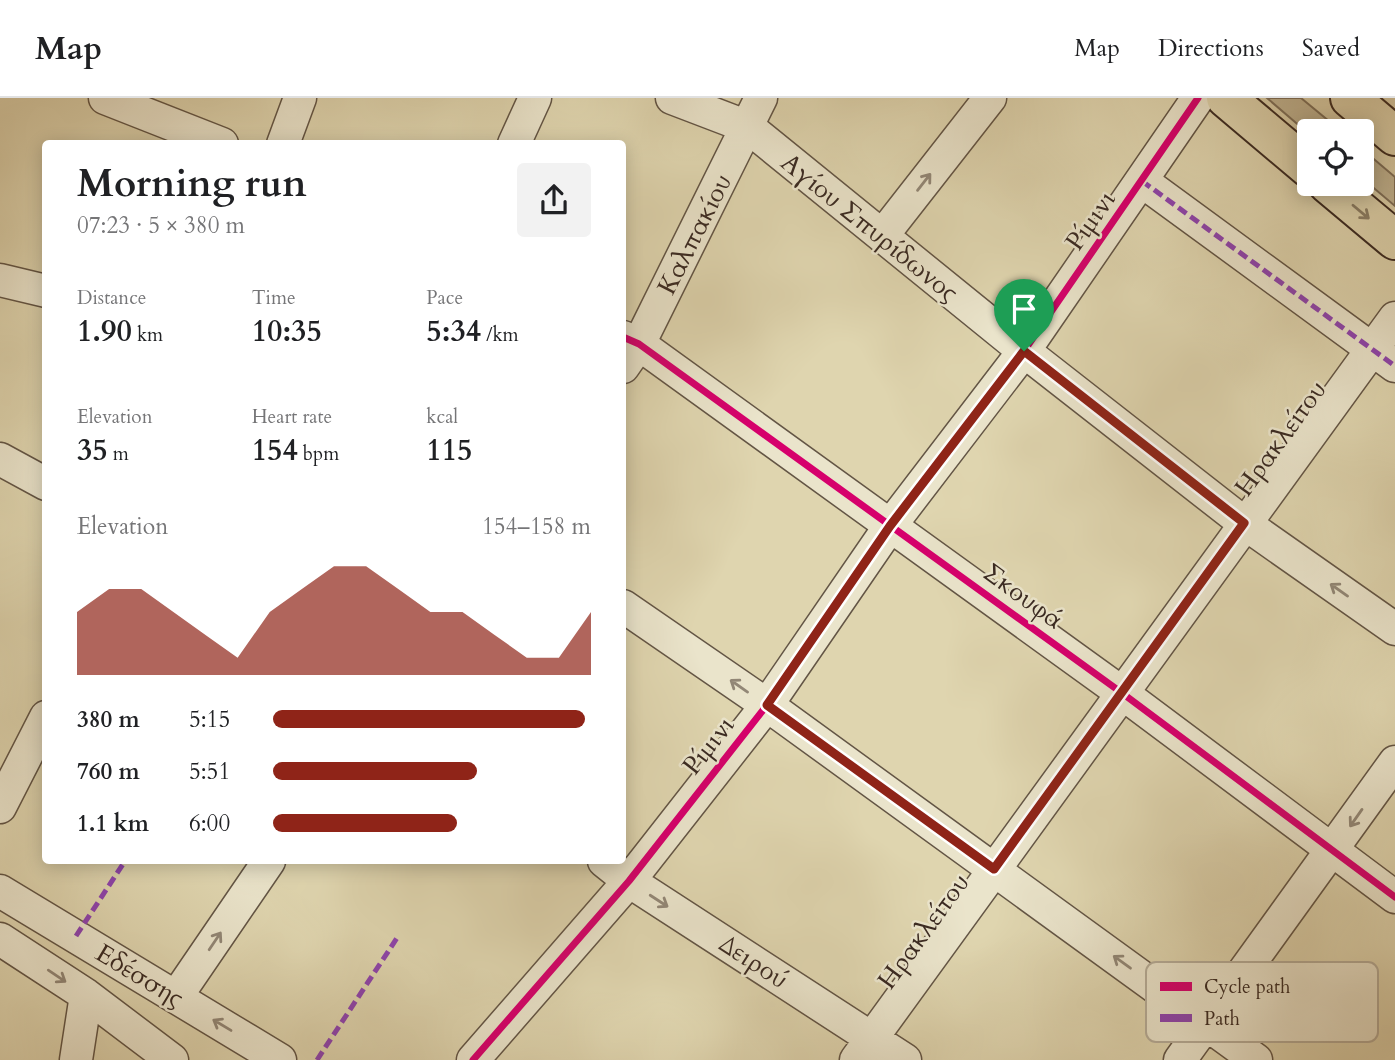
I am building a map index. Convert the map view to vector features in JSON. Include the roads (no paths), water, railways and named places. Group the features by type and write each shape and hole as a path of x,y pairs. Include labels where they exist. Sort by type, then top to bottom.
{"highway":[{"path":"1226,98 1297,158"},
{"path":"1350,98 1395,136"},
{"path":"1342,196 1395,240"}],"street":[{"path":"105,98 212,140"},
{"path":"284,140 300,98"},
{"path":"516,140 535,98"},
{"name":"Αγίου Σπυρίδωνος","path":"672,98 748,128 1024,351 1244,523 1395,629"},
{"name":"Καλπακίου","path":"628,349 748,128 761,98"},
{"path":"882,236 990,98"},
{"name":"Ρίμινι","path":"473,1060 629,881 767,705 890,526 1024,351 1198,98"},
{"path":"1142,181 1383,358"},
{"path":"0,280 42,290"},
{"name":"Ηρακλείτου","path":"864,1049 1244,523 1383,358 1395,318"},
{"name":"Σκουφά","path":"628,349 890,526 1395,897"},
{"path":"0,458 42,482"},
{"path":"626,608 767,705 1146,981"},
{"path":"0,807 42,725"},
{"path":"1254,962 1395,762"},
{"path":"176,997 267,864"},
{"name":"Δειρού","path":"608,864 864,1049 905,1060"},
{"name":"Εδέσσης","path":"0,891 280,1060"},
{"name":"Εδέσσης","path":"0,939 86,995 172,1060"},
{"path":"76,1060 86,995"},
{"path":"1180,1060 1195,1042"},
{"path":"1231,1042 1256,1060"}]}
